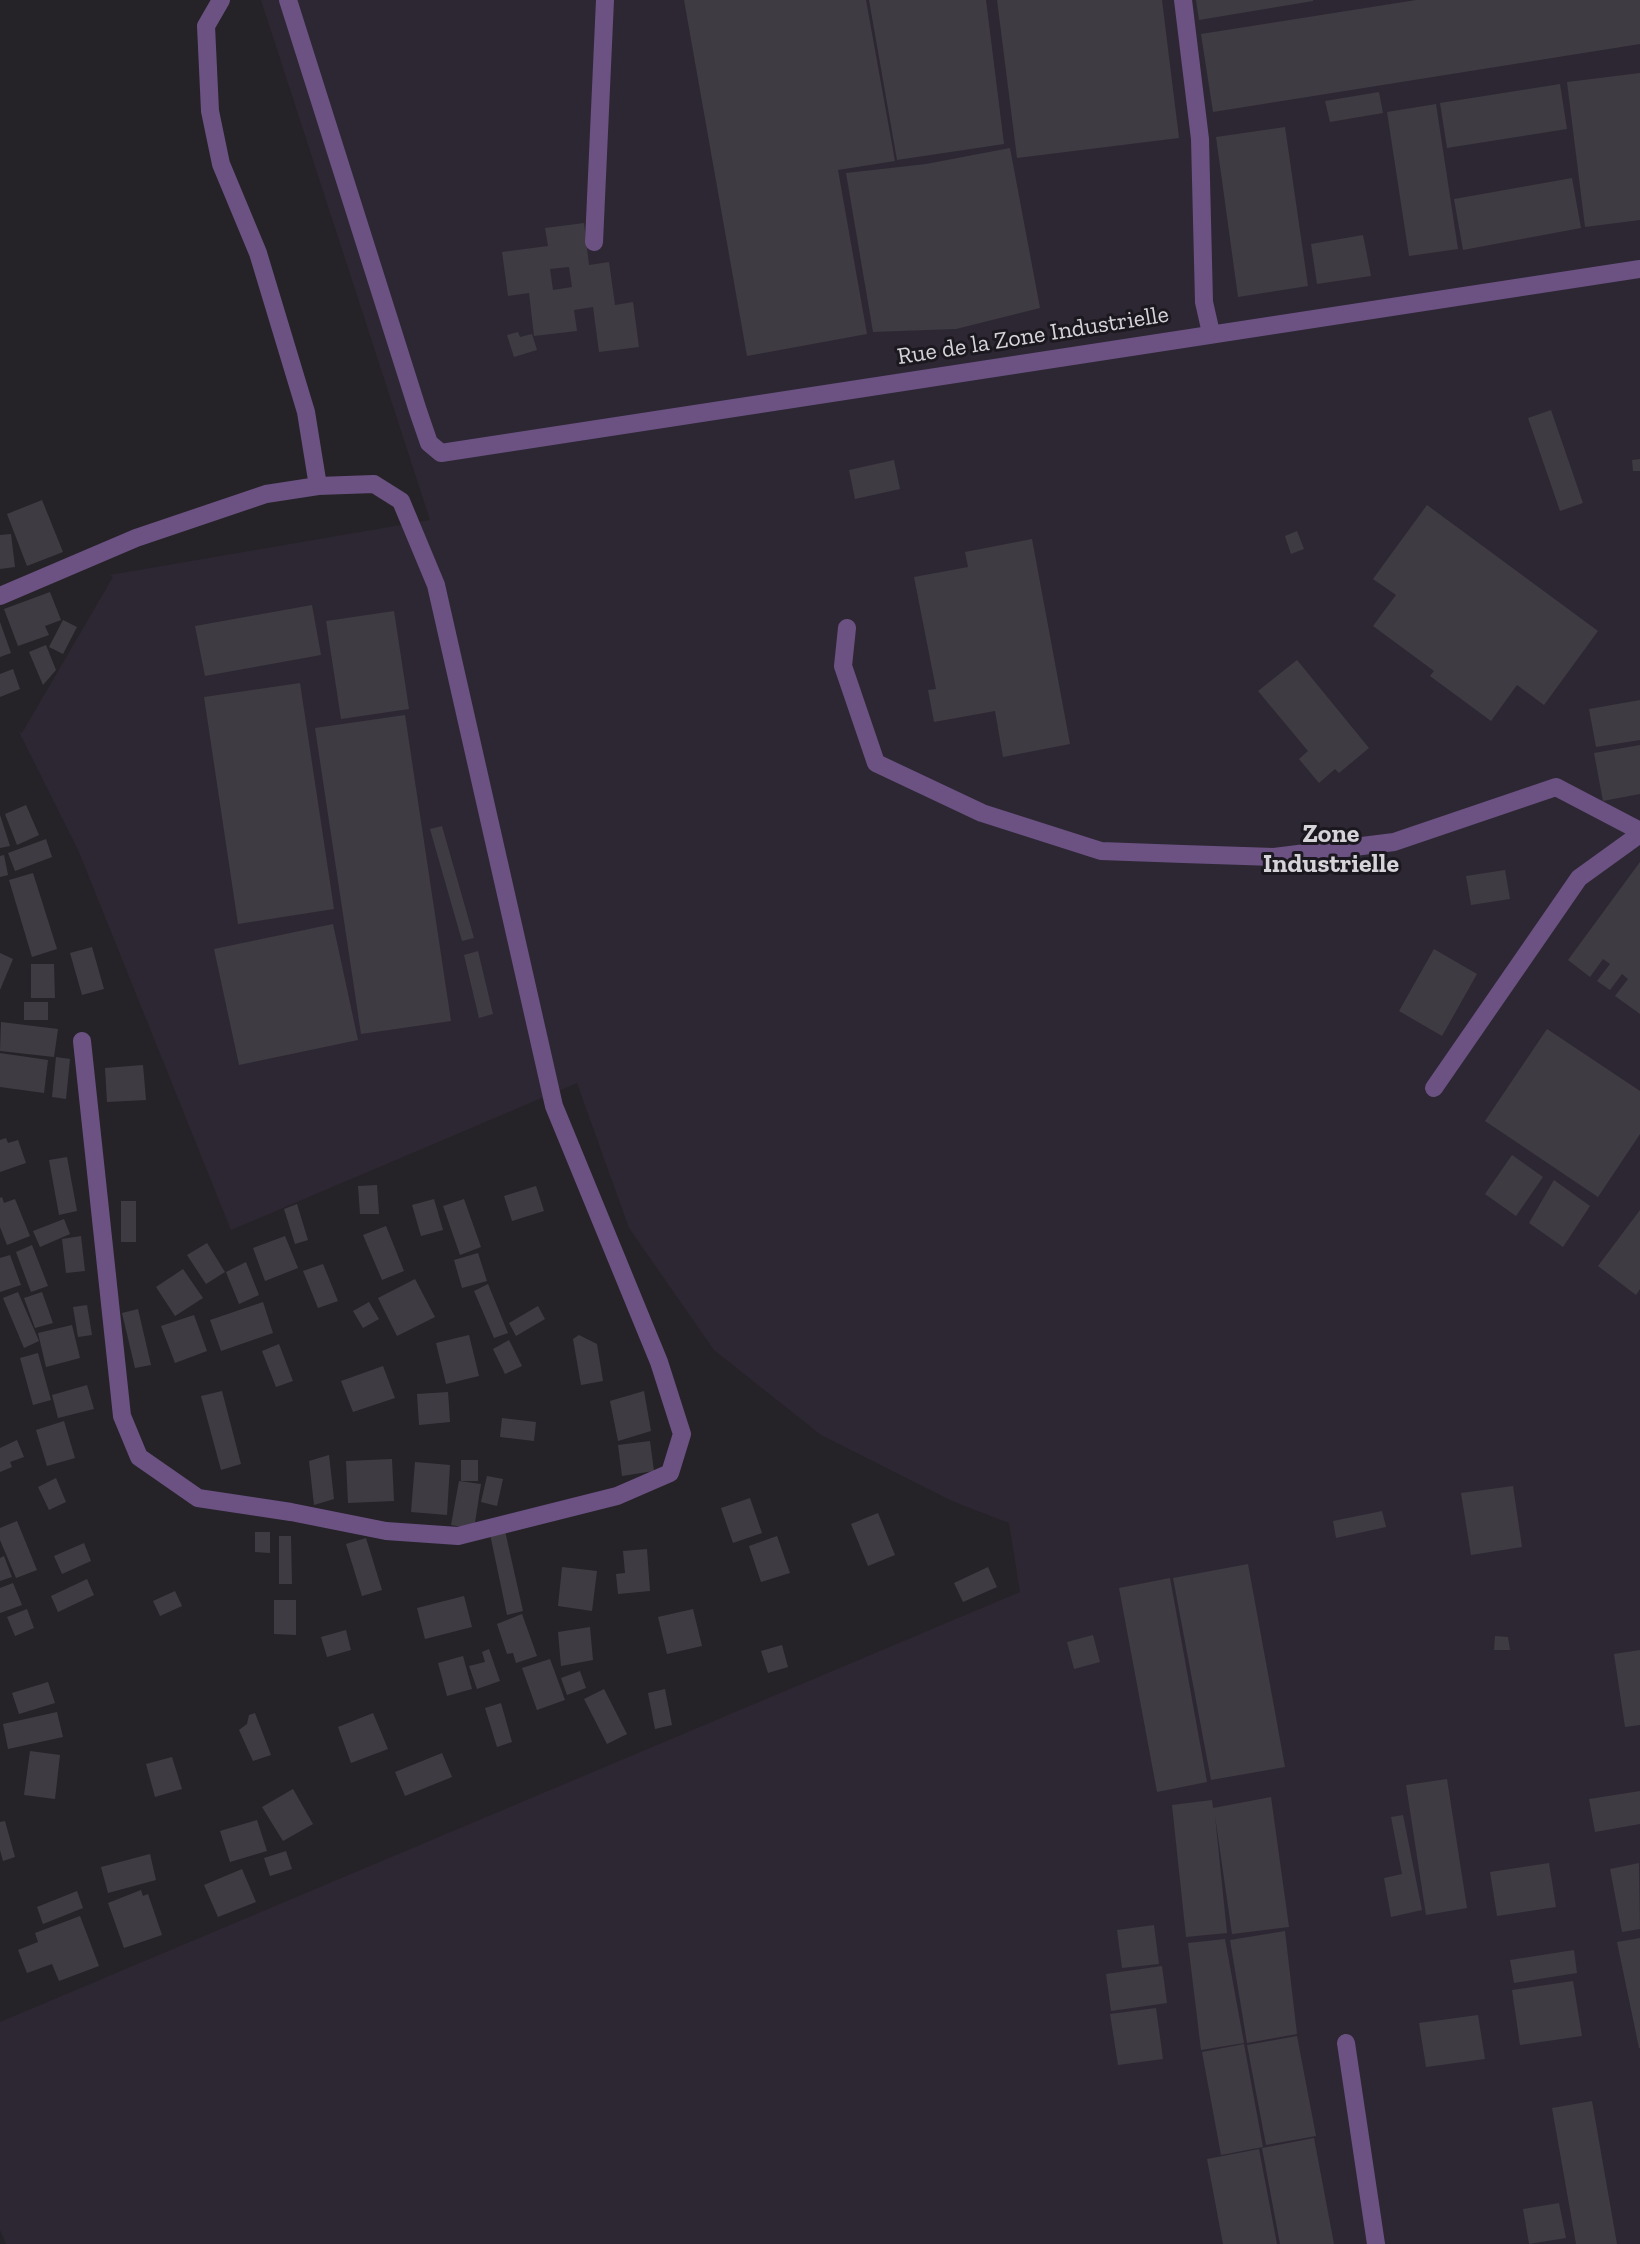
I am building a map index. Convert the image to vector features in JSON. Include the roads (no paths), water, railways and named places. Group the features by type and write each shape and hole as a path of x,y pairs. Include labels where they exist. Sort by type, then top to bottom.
{"street":[{"path":"221,0 206,26 210,111 221,164 258,253 302,399 318,486"},
{"name":"Rue de la Zone Industrielle","path":"288,0 418,411 429,443 441,453 1640,269"},
{"path":"594,242 605,0"},
{"path":"1183,0 1200,139 1204,302 1211,333"},
{"path":"0,596 136,538 266,494 318,486 374,484 401,501 436,585 554,1106 659,1362 682,1434 670,1473 617,1496 458,1536 386,1531 198,1497 139,1457 122,1416 82,1041"},
{"path":"847,628 844,666 876,763 982,813 1101,851 1273,857 1394,842 1556,787 1640,832 1578,878 1434,1088"},
{"path":"1346,2043 1376,2244"}],"district":[{"name":"Zone Industrielle","path":"1331,850"}]}
